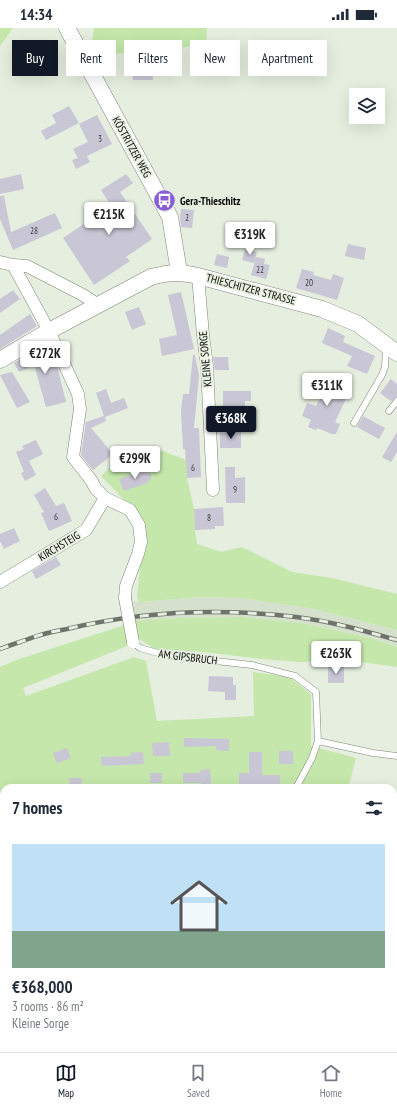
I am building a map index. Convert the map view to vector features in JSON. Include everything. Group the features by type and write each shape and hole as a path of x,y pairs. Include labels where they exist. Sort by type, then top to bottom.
{"main road":[{"name":"KÖSTRITZER WEG","path":"66,28 170,217 179,272"},
{"name":"THIESCHITZER STRASSE","path":"0,360 49,331 151,277 179,272 322,309 358,324 392,349"}],"street":[{"path":"0,262 27,266 98,305"},
{"path":"13,265 49,331"},
{"name":"KLEINE SORGE","path":"198,276 207,366 213,490"},
{"name":"AM GIPSBRUCH","path":"49,331 78,394 80,409 73,457 96,489 105,498 130,510 139,525 141,542 126,586 125,598 133,642"},
{"name":"KIRCHSTEIG","path":"0,582 86,530 105,498"}],"lane":[{"path":"354,423 382,375 392,349"},
{"path":"389,411 397,401"},
{"name":"AM GIPSBRUCH","path":"133,642 140,648 169,656 252,665 295,676 316,692 318,741"},
{"path":"298,784 312,758 318,741 373,753 397,756"}],"shaded area":[{"path":"200,597 241,598 310,608 397,630 397,647 367,637 301,623 241,617 179,618 133,621 130,601 139,602"}],"green space":[{"path":"0,28 13,28 0,46"},
{"path":"94,28 207,28 206,40 190,40 190,47 182,47 182,40 124,40 124,53 116,54 116,40 92,40"},
{"path":"130,448 163,451 186,460 187,478 194,509 197,544 221,552 242,547 292,572 332,578 397,594 397,630 310,608 241,598 200,597 139,602 137,597 143,539 133,509 101,476"},
{"path":"241,617 301,623 367,637 397,647 397,667 347,660 299,662 203,652 155,649 136,637 133,621 179,618"},
{"path":"125,625 132,644 23,688 26,696 134,657 146,661 157,721 254,716 253,672 289,677 311,694 311,746 356,758 349,784 0,784 0,667 19,659"}],"building":[{"path":"133,76 153,76 153,80 133,80"},
{"path":"69,106 79,123 46,140 41,131 56,123 52,115"},
{"path":"97,115 112,144 87,156 90,162 76,169 72,160 78,158 73,149 88,142 79,124"},
{"path":"21,174 24,189 0,194 0,179"},
{"path":"126,174 133,183 120,192 152,239 126,257 130,261 94,285 63,238 97,215 100,219 114,210 101,190"},
{"path":"0,196 4,196 11,232 55,213 62,228 13,250 0,219"},
{"path":"181,209 194,210 192,228 181,227"},
{"path":"348,244 366,248 364,260 345,256"},
{"path":"245,249 257,252 254,263 242,260"},
{"path":"217,254 229,257 227,268 214,265"},
{"path":"256,257 265,259 264,264 270,265 266,279 251,275"},
{"path":"302,269 314,272 313,275 331,280 333,274 344,278 337,300 296,288"},
{"path":"13,290 20,299 0,313 0,299"},
{"path":"181,292 194,349 162,356 159,339 177,335 168,295"},
{"path":"139,307 146,324 132,330 125,312"},
{"path":"30,314 37,326 0,349 0,335"},
{"path":"328,328 345,336 343,342 375,356 367,374 347,366 352,356 322,343"},
{"path":"46,344 57,366 66,402 46,407 34,365 19,372 14,363"},
{"path":"193,355 195,355 199,376 194,428 199,428 201,477 187,478 185,449 183,449 181,411 183,394 189,394"},
{"path":"213,357 228,357 229,370 215,370"},
{"path":"12,372 30,402 17,408 0,375"},
{"path":"329,374 341,380 339,385 350,390 335,422 340,424 336,434 332,434 317,428 316,430 308,427 311,420 302,416 307,403 316,406 326,385 325,384"},
{"path":"391,379 397,384 397,397 391,401 380,393"},
{"path":"106,389 111,403 124,398 128,408 105,417 106,421 91,428 113,454 93,470 81,455 86,422 104,416 96,393"},
{"path":"223,391 251,391 251,401 245,401 245,411 223,411"},
{"path":"363,416 385,428 379,439 357,427"},
{"path":"241,432 241,448 220,448 220,433"},
{"path":"397,432 397,452 391,462 382,457"},
{"path":"36,440 43,454 29,461 36,475 25,481 21,473 24,472 16,452 24,449 22,446"},
{"path":"225,467 235,467 235,478 245,477 245,503 226,503"},
{"path":"143,471 151,474 151,479 148,483 124,491 119,479"},
{"path":"45,488 56,506 64,503 72,521 49,531 41,513 44,512 34,495"},
{"path":"223,507 224,526 215,526 215,529 195,530 194,509"},
{"path":"14,528 20,541 4,549 0,541 0,534"},
{"path":"56,557 61,565 36,579 32,571"},
{"path":"328,667 344,667 344,683 328,683"},
{"path":"209,676 233,677 233,685 236,685 236,700 225,700 225,692 208,691"},
{"path":"184,738 229,739 229,751 216,750 216,746 184,747"},
{"path":"169,742 170,756 153,756 152,743"},
{"path":"67,748 71,758 57,763 53,753"},
{"path":"279,751 293,751 293,764 279,764"},
{"path":"143,752 144,764 102,766 101,757 131,756 130,753"},
{"path":"249,752 262,752 262,775 280,775 280,784 239,784 239,773 249,773"},
{"path":"210,769 211,784 183,783 183,773 200,773 200,770"},
{"path":"150,773 162,773 162,783 150,783"},
{"path":"70,778 82,778 81,784 69,784"}],"railway":[{"path":"0,649 42,634 95,623 152,615 210,612 267,614 296,617 321,621 397,640"}],"place":[{"name":"Gera-Thieschitz","path":"165,201"}]}
